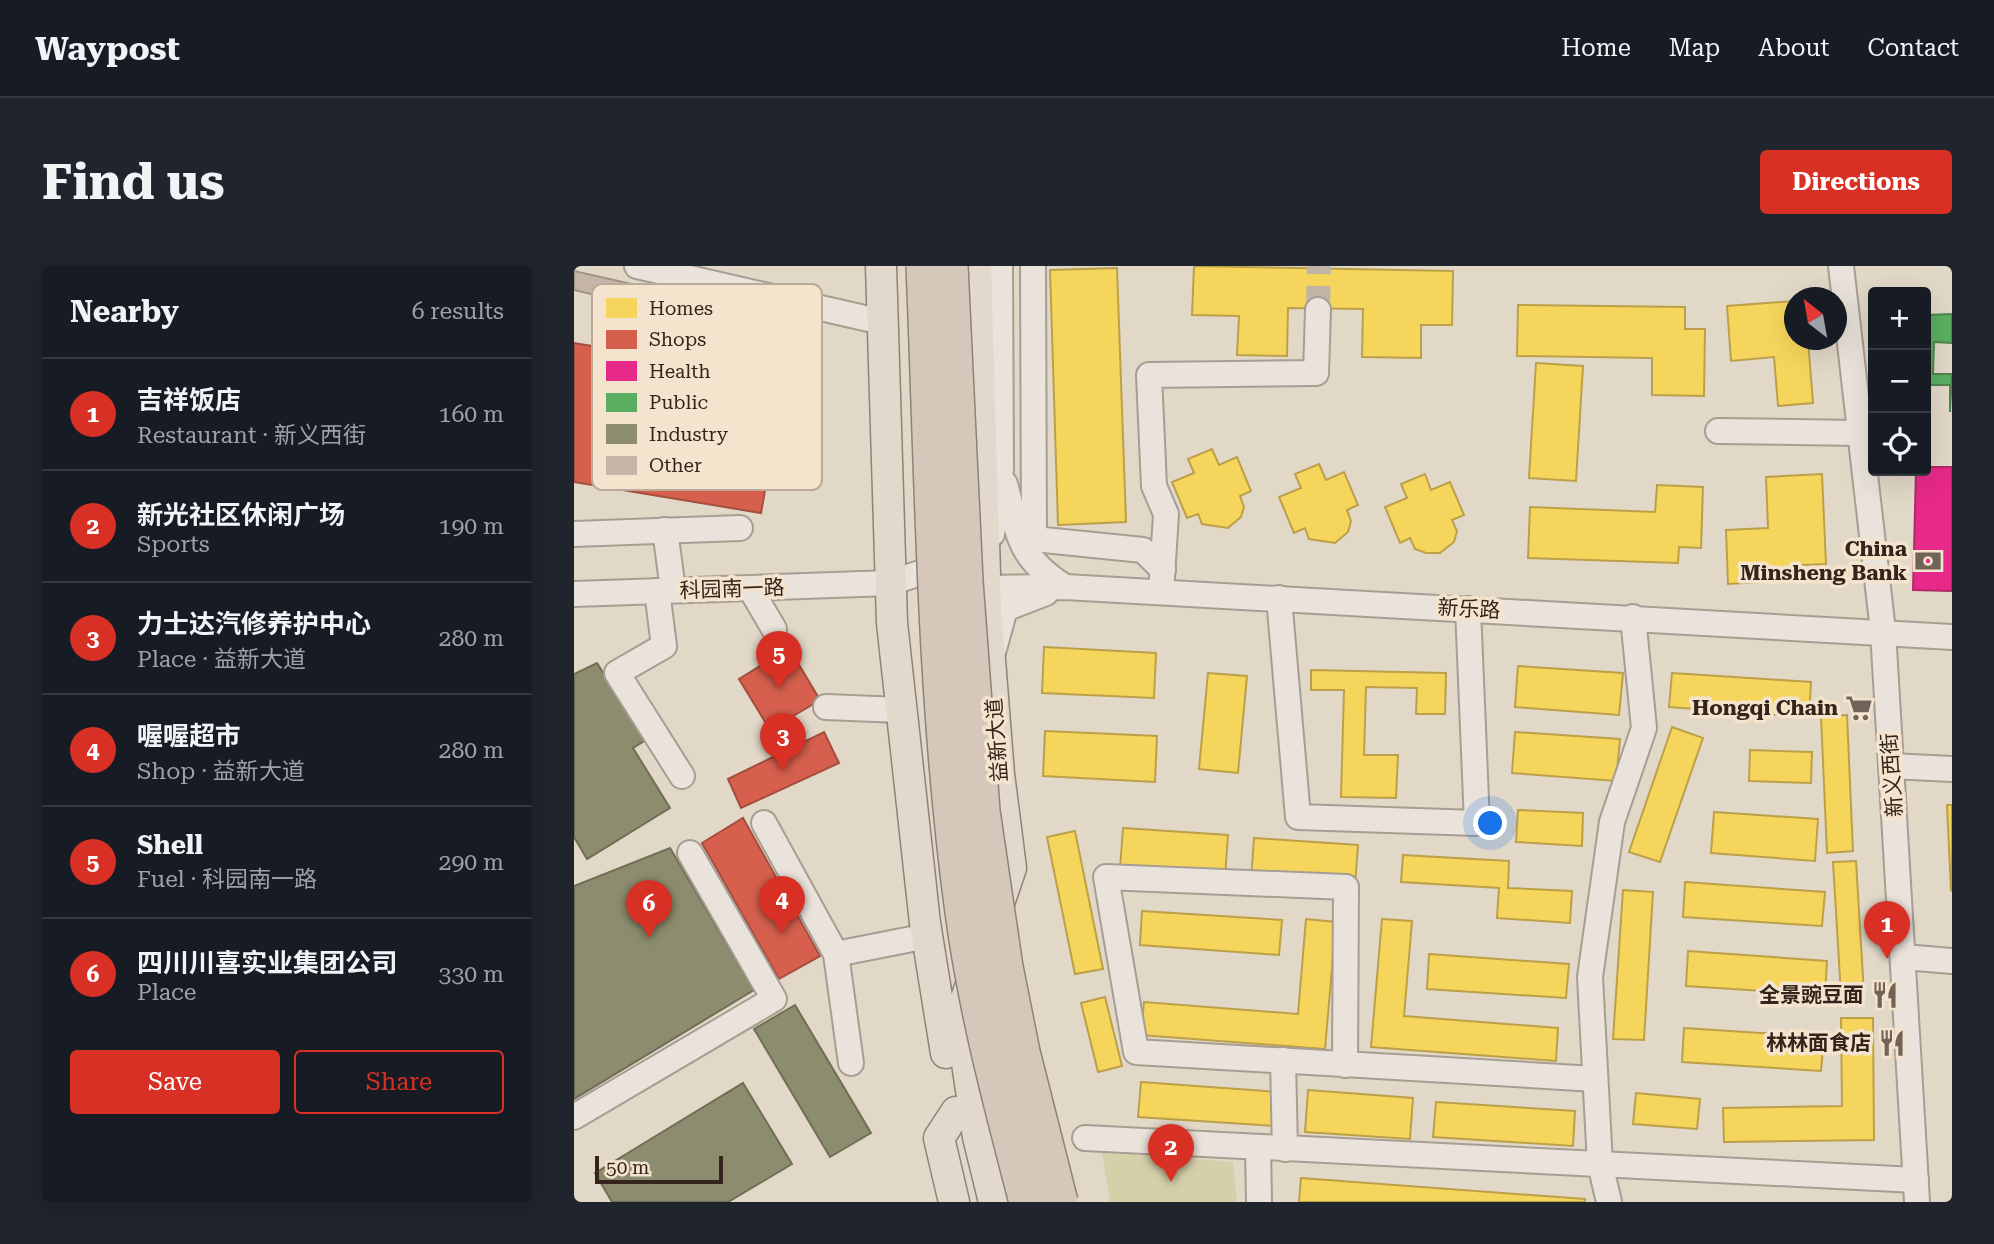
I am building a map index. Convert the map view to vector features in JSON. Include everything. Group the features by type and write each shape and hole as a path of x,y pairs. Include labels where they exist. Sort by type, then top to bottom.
{"highway":[{"path":"924,266 936,566 951,806 963,914 986,1044 1027,1202"},
{"path":"950,266 965,581 982,811 1005,967 1022,1052 1060,1202"}],"main road":[{"name":"益新大道","path":"881,266 890,583 900,710 927,936 965,1129 975,1202"},
{"name":"益新大道","path":"976,266 991,460 985,588 999,774 1011,868 960,1016 965,1129 994,1202"},
{"path":"892,623 918,708 924,717 939,722 958,716 970,703 979,666 985,588"},
{"path":"954,1202 939,1138 965,1129"}],"street":[{"path":"637,266 716,284"},
{"path":"939,266 948,496 957,540 970,573 985,588"},
{"path":"1000,266 991,460 1023,548 1040,572 1065,587"},
{"path":"1033,266 1034,540 1143,550 1162,581"},
{"name":"新义西街","path":"1842,266 1883,631 1917,1191"},
{"path":"822,308 882,322"},
{"path":"1162,581 1166,514 1154,486 1149,375 1316,373 1318,310"},
{"path":"1718,431 1860,433"},
{"name":"科园南一路","path":"574,594 890,583 926,571 943,542 948,496"},
{"path":"574,534 740,528"},
{"path":"665,530 664,646 618,673 682,776"},
{"name":"新乐路","path":"985,588 1065,587 1162,581 1279,598 1952,637"},
{"path":"992,660 997,631 1005,609 1065,587"},
{"path":"750,588 774,629"},
{"path":"1279,598 1298,817 1478,823 1468,609"},
{"path":"1609,1202 1600,1164 1592,964 1612,822 1644,728 1633,617"},
{"path":"825,707 900,710"},
{"path":"1891,766 1952,769"},
{"path":"764,823 835,954 852,1063"},
{"path":"574,1117 774,999 690,853"},
{"path":"1345,1065 1346,887 1106,877 1136,1052 1345,1065 1595,1079"},
{"path":"835,954 927,936"},
{"path":"1904,957 1952,961"},
{"path":"1283,1060 1285,1149"},
{"path":"1085,1138 1600,1164 1917,1191"},
{"path":"1258,1148 1259,1202"}],"shaded area":[{"path":"1102,1152 1233,1162 1237,1202 1110,1202"}],"building: Homes":[{"path":"1194,266 1453,271 1452,325 1421,325 1421,358 1362,357 1363,309 1288,308 1287,356 1237,355 1239,316 1192,315"},
{"path":"1117,268 1126,522 1058,525 1050,270"},
{"path":"1784,302 1784,350 1809,350 1813,403 1778,406 1774,357 1731,361 1727,306"},
{"path":"1518,305 1685,307 1685,329 1705,329 1704,396 1652,395 1652,358 1517,356"},
{"path":"1536,363 1583,366 1576,481 1529,478"},
{"path":"1212,449 1219,465 1237,457 1251,491 1240,496 1244,507 1241,517 1228,528 1202,524 1198,514 1187,518 1172,482 1194,473 1188,459"},
{"path":"1319,464 1326,480 1344,472 1358,505 1347,510 1351,521 1348,532 1335,543 1309,539 1305,528 1294,533 1279,497 1301,488 1295,474"},
{"path":"1425,474 1431,490 1450,482 1464,515 1452,520 1457,531 1454,542 1440,553 1426,553 1415,549 1410,538 1400,543 1385,507 1407,498 1401,484"},
{"path":"1822,474 1826,564 1801,565 1801,580 1728,584 1726,530 1768,528 1766,477"},
{"path":"1657,485 1703,487 1701,548 1679,547 1678,563 1528,558 1530,507 1655,512"},
{"path":"1044,647 1156,653 1154,698 1042,693"},
{"path":"1518,666 1623,673 1619,715 1515,707"},
{"path":"1311,670 1446,673 1445,714 1416,714 1417,688 1366,687 1364,755 1398,755 1396,798 1341,797 1344,690 1311,690"},
{"path":"1208,673 1247,676 1238,773 1199,769"},
{"path":"1672,673 1811,682 1809,717 1669,707"},
{"path":"1847,715 1853,851 1827,853 1821,716"},
{"path":"1672,727 1703,738 1660,862 1629,852"},
{"path":"1045,731 1157,736 1155,782 1043,776"},
{"path":"1515,732 1620,739 1616,781 1512,773"},
{"path":"1750,750 1812,752 1811,783 1749,781"},
{"path":"1947,805 1952,805 1952,891 1951,890"},
{"path":"1518,810 1583,813 1582,846 1516,842"},
{"path":"1714,812 1818,819 1815,861 1711,853"},
{"path":"1123,828 1228,835 1225,877 1120,869"},
{"path":"1075,831 1103,969 1075,974 1047,837"},
{"path":"1254,838 1358,845 1355,886 1251,879"},
{"path":"1403,855 1509,861 1508,888 1572,891 1570,923 1497,918 1499,888 1401,882"},
{"path":"1856,861 1864,994 1841,995 1833,862"},
{"path":"1685,882 1825,892 1822,926 1683,917"},
{"path":"1623,890 1653,892 1644,1040 1613,1039"},
{"path":"1142,911 1282,920 1279,955 1140,945"},
{"path":"1306,919 1336,922 1325,1049 1141,1035 1144,1002 1298,1014"},
{"path":"1382,919 1412,921 1404,1016 1558,1028 1556,1061 1371,1047"},
{"path":"1688,951 1827,961 1825,995 1686,986"},
{"path":"1429,954 1569,964 1566,998 1427,989"},
{"path":"1105,997 1122,1066 1098,1072 1081,1003"},
{"path":"1841,1018 1873,1018 1874,1140 1724,1142 1723,1108 1842,1106"},
{"path":"1684,1028 1824,1037 1821,1071 1682,1062"},
{"path":"1141,1082 1280,1092 1277,1126 1138,1117"},
{"path":"1308,1090 1413,1098 1410,1139 1305,1132"},
{"path":"1636,1093 1700,1099 1697,1129 1633,1124"},
{"path":"1436,1102 1575,1111 1573,1146 1433,1137"},
{"path":"1301,1178 1585,1199 1585,1202 1299,1202"}],"building: Shops":[{"path":"574,343 592,346 592,485 574,482"},
{"path":"622,490 765,490 761,513"},
{"path":"789,648 820,700 770,730 739,679"},
{"path":"824,732 839,763 741,808 728,779"},
{"path":"743,818 820,956 779,979 702,843"}],"building: Health":[{"path":"1931,467 1952,467 1952,591 1913,590 1916,476 1931,476"}],"building: Public":[{"path":"1952,314 1952,343 1934,342 1933,374 1952,374 1950,412 1950,385 1931,385 1931,315"}],"building: Industry":[{"path":"597,663 646,740 633,748 670,808 587,859 574,837 574,674"},
{"path":"670,848 754,990 574,1099 574,886"},
{"path":"795,1005 871,1133 830,1157 754,1029"},
{"path":"743,1083 792,1164 728,1202 612,1202 595,1173"}],"building: Other":[{"path":"574,271 632,284 592,284 592,294 574,290"}],"tunnel":[{"path":"1318,310 1319,266"}],"place":[{"name":"China Minsheng Bank","path":"1928,561"},
{"name":"Shell","path":"779,689"},
{"name":"Hongqi Chain","path":"1859,708"},
{"name":"力士达汽修养护中心","path":"783,771"},
{"name":"喔喔超市","path":"782,934"},
{"name":"四川川喜实业集团公司","path":"649,938"},
{"name":"吉祥饭店","path":"1887,959"},
{"name":"全景豌豆面","path":"1885,995"},
{"name":"林林面食店","path":"1892,1043"},
{"name":"新光社区休闲广场","path":"1171,1182"}]}
